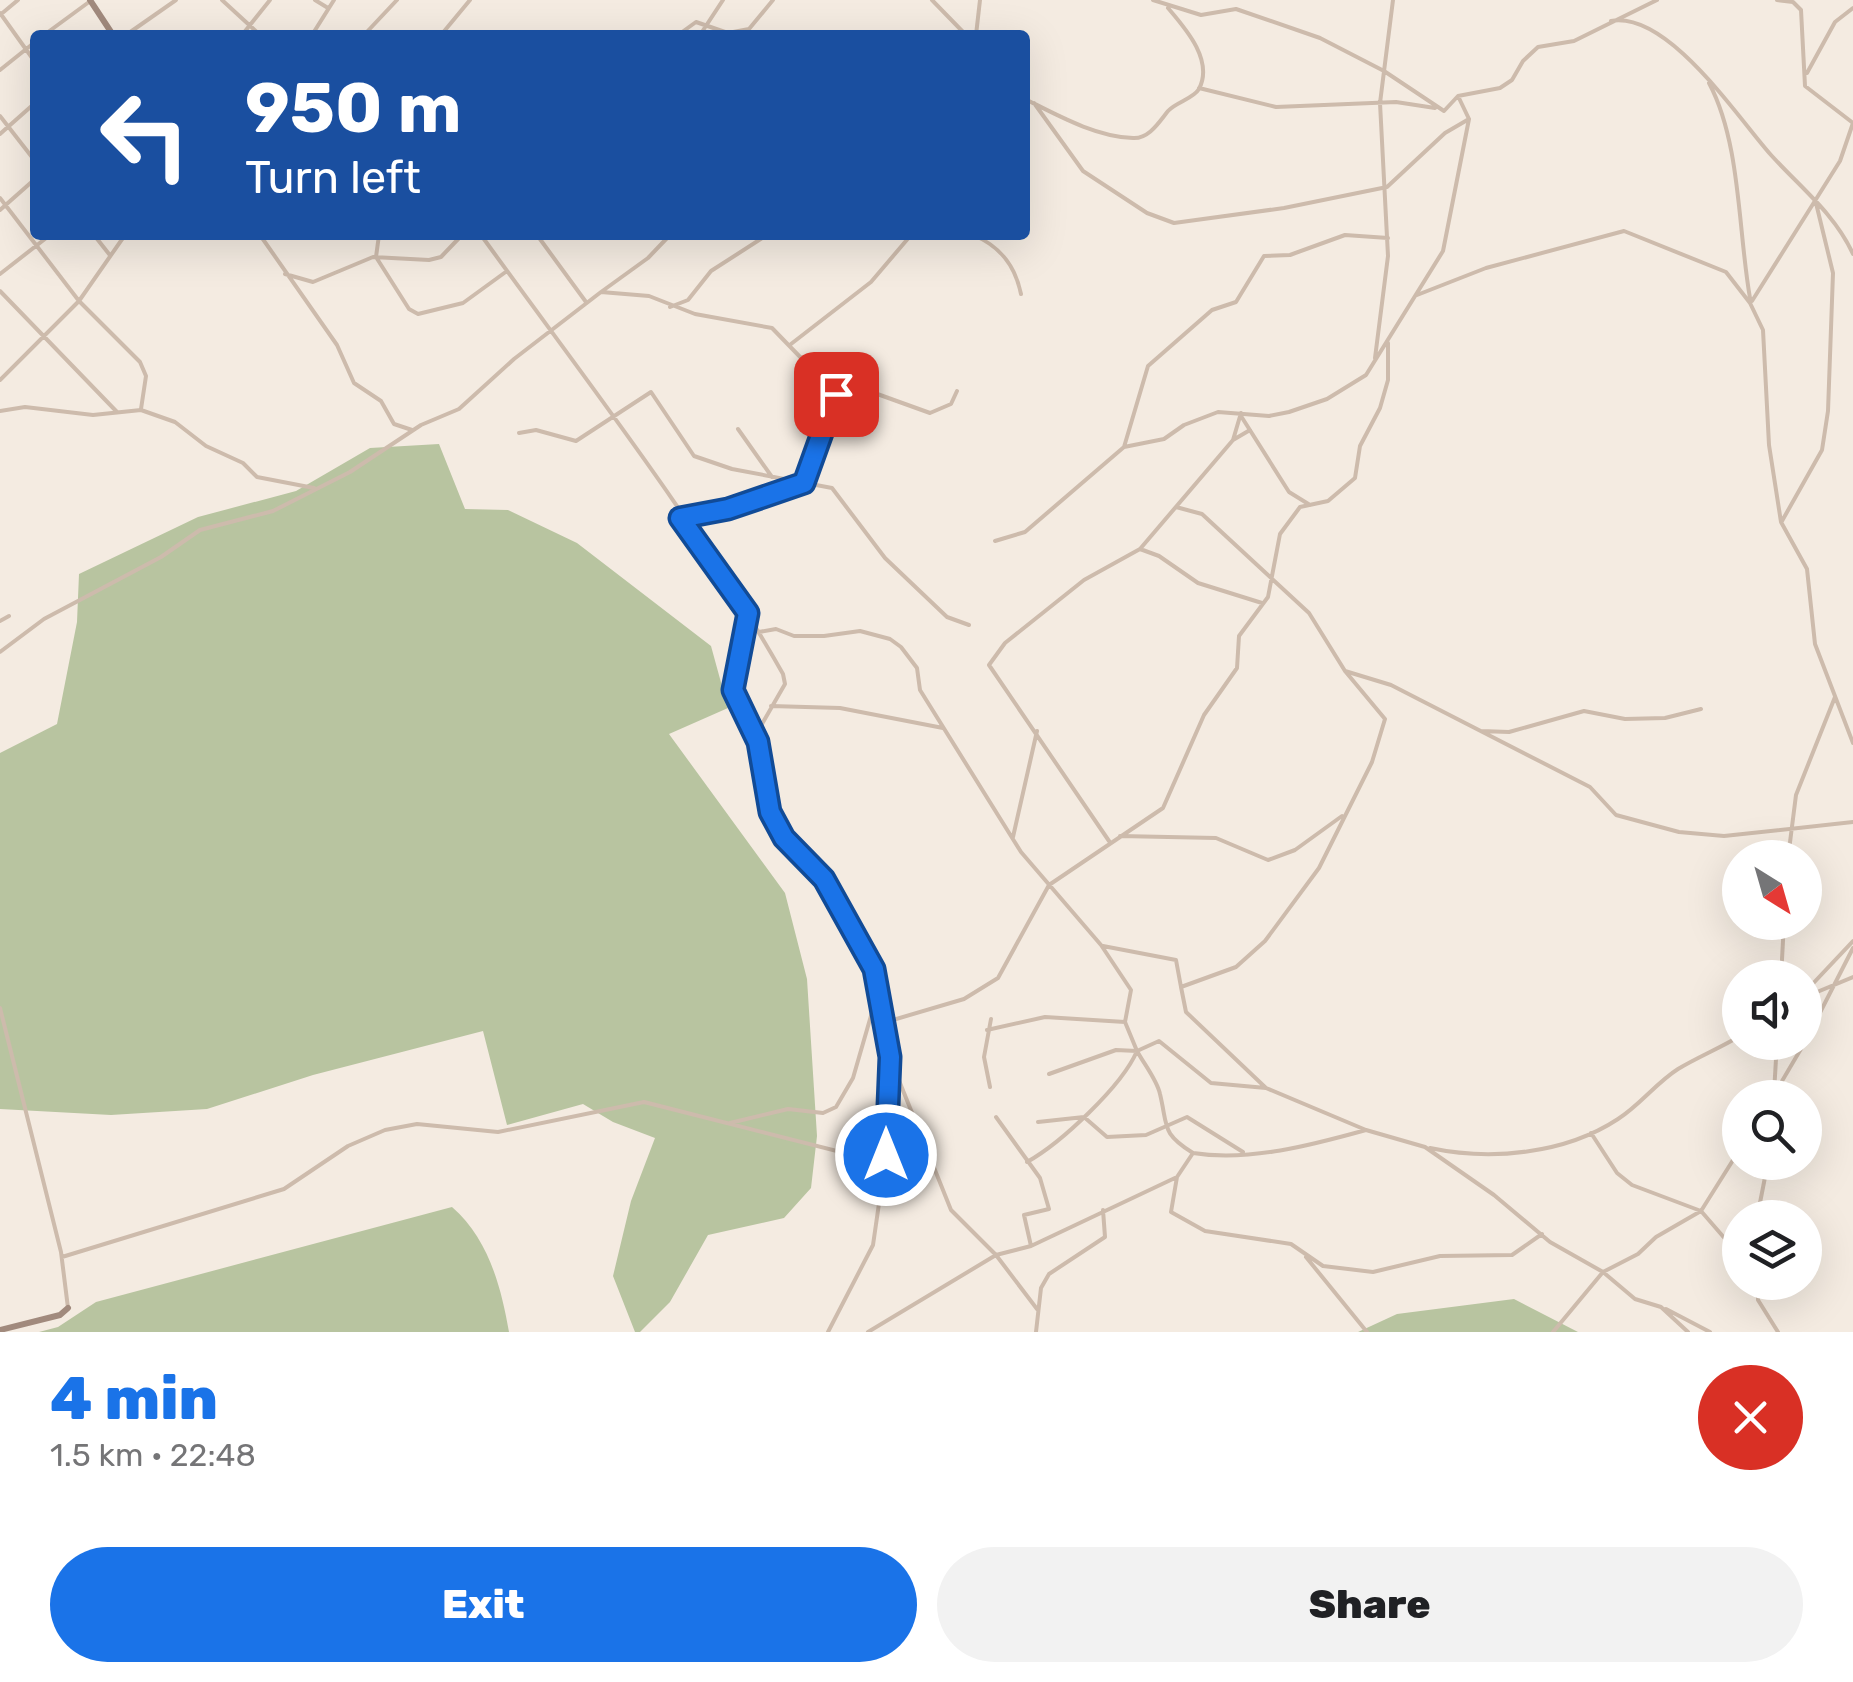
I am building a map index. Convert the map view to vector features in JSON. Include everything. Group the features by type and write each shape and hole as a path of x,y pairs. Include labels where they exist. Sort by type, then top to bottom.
{"street":[{"path":"18,0 0,15 30,55"},
{"path":"51,30 91,0 110,30"},
{"path":"133,30 176,0"},
{"path":"222,0 254,30"},
{"path":"246,30 270,0"},
{"path":"316,0 328,8"},
{"path":"315,30 334,0"},
{"path":"369,30 397,0"},
{"path":"455,0 464,7"},
{"path":"444,30 470,0"},
{"path":"702,30 722,0"},
{"path":"749,30 774,0"},
{"path":"932,0 961,30"},
{"path":"977,30 980,0"},
{"path":"1153,0 1202,15 1236,8 1320,38 1384,71 1444,111"},
{"path":"1374,360 1388,238 1380,104 1393,0"},
{"path":"1444,111 1458,96 1500,88 1512,80 1523,60 1538,47 1574,40 1657,0"},
{"path":"1750,302 1814,194 1840,160 1853,122 1810,93 1805,77 1801,10 1793,2 1777,0"},
{"path":"1165,4 1199,44 1199,88"},
{"path":"1805,77 1835,22 1853,8"},
{"path":"1606,22 1619,20 1652,32 1705,76 1774,158 1814,194 1853,254"},
{"path":"685,30 696,22 719,30"},
{"path":"0,70 30,46"},
{"path":"1705,76 1717,99 1739,191 1738,230 1750,302"},
{"path":"1030,101 1103,133 1138,139 1199,88"},
{"path":"1199,88 1276,106 1416,103 1444,111"},
{"path":"996,541 1025,532 1124,447 1164,439 1202,417 1270,416 1327,399 1366,376 1443,251 1469,119 1458,96"},
{"path":"1034,103 1082,171 1146,213 1174,223 1284,208 1387,187 1445,133 1469,119"},
{"path":"0,134 30,107"},
{"path":"0,116 30,152"},
{"path":"0,210 30,183"},
{"path":"1782,522 1822,450 1828,411 1833,273 1814,194"},
{"path":"0,198 30,235"},
{"path":"1412,297 1486,268 1624,231 1726,272 1750,302 1763,330 1769,446 1782,522 1807,569 1815,644 1853,743"},
{"path":"1124,447 1148,366 1212,310 1236,302 1264,256 1290,255 1344,235 1388,238"},
{"path":"34,240 78,301 144,369 146,384 141,410"},
{"path":"0,274 45,240"},
{"path":"98,240 108,254"},
{"path":"0,380 78,301 120,240"},
{"path":"263,240 337,345 354,383 381,401 394,424 412,430"},
{"path":"378,240 376,256 409,309 418,314 463,303 506,271"},
{"path":"285,274 313,282 376,256 429,260 441,257 457,240"},
{"path":"487,240 748,613 785,684 758,730 770,812 784,838 824,879 874,969 890,1057 884,1163 872,1244 828,1332"},
{"path":"541,240 586,302"},
{"path":"0,652 44,618 160,557 200,530 273,511 350,472 412,430 459,408 586,302 648,258 665,240"},
{"path":"670,307 688,300 711,271 760,240"},
{"path":"791,344 871,282 908,240"},
{"path":"980,240 1003,255 1017,274 1021,294"},
{"path":"0,290 117,412"},
{"path":"601,292 649,296 670,307 772,328 836,394 850,433"},
{"path":"886,1022 964,999 998,978 1050,885 1117,836 1164,808 1204,716 1237,668 1239,636 1263,603 1272,582 1280,534 1291,515 1310,505 1328,502 1355,478 1360,446 1380,408 1388,380 1388,339"},
{"path":"836,394 848,397 870,391 930,412 951,404 957,391"},
{"path":"520,433 536,430 576,441 650,392 694,456 832,488 885,558 947,617 969,625"},
{"path":"804,483 836,394"},
{"path":"0,411 25,407 93,415 141,410 175,422 206,446 244,463 257,477 314,488"},
{"path":"1241,414 1288,492 1310,505"},
{"path":"1110,841 988,665 1004,642 1084,580 1140,549 1232,440 1241,414"},
{"path":"738,428 772,476"},
{"path":"1232,440 1250,430"},
{"path":"680,518 728,509 804,483"},
{"path":"1176,508 1202,514 1314,618 1345,671 1386,719 1372,762 1319,868 1254,954 1236,967 1181,988"},
{"path":"1140,549 1159,556 1198,583 1263,603"},
{"path":"748,613 732,680 758,742"},
{"path":"0,621 9,616"},
{"path":"759,632 779,629 796,636 860,631 890,639 915,663 920,690 1012,838 1101,945 1131,990 1125,1022 1136,1051 1160,1090 1164,1125 1172,1140 1193,1153 1218,1157 1243,1152"},
{"path":"1345,671 1390,685 1590,787 1616,815 1700,835 1853,822"},
{"path":"1791,840 1796,795 1835,697"},
{"path":"771,706 840,708 943,728"},
{"path":"1476,732 1508,732 1584,710 1625,719 1665,718 1701,709"},
{"path":"1012,838 1037,731"},
{"path":"1117,836 1216,838 1268,860 1294,850 1346,814"},
{"path":"1822,975 1853,940"},
{"path":"1101,945 1176,960 1186,1012 1266,1088"},
{"path":"1822,1009 1853,948"},
{"path":"1822,989 1853,977"},
{"path":"728,1123 774,1112 823,1113 836,1107 854,1078 878,990"},
{"path":"0,1008 62,1258 68,1308 60,1315 0,1330"},
{"path":"987,1030 1046,1017 1125,1022"},
{"path":"990,1087 984,1057 992,1018"},
{"path":"1048,1074 1116,1050 1136,1051 1159,1041 1211,1083 1266,1088 1366,1130 1425,1147 1483,1154 1544,1149 1616,1121 1679,1068 1722,1045"},
{"path":"1027,1162 1084,1116 1129,1068 1136,1051"},
{"path":"890,1057 951,1210 996,1255 1037,1308"},
{"path":"62,1258 284,1189 348,1146 401,1126 498,1132 644,1102 884,1163"},
{"path":"1038,1122 1084,1116 1107,1137 1146,1135 1187,1117 1253,1155 1325,1143 1366,1130"},
{"path":"996,1117 1040,1178 1049,1209 1024,1215 1031,1246"},
{"path":"1591,1132 1617,1173 1632,1186 1701,1211 1722,1235"},
{"path":"1425,1147 1542,1234 1603,1272 1635,1299 1661,1306 1710,1332"},
{"path":"1193,1153 1177,1177 1171,1212 1182,1222 1205,1231 1292,1244 1324,1266 1373,1272 1440,1256 1512,1255 1542,1234"},
{"path":"868,1332 996,1255 1031,1246 1177,1177"},
{"path":"1554,1332 1603,1272 1638,1254 1656,1237 1701,1211 1722,1178"},
{"path":"1036,1332 1037,1308 1049,1274 1105,1236 1103,1210"},
{"path":"1292,1244 1366,1332"},
{"path":"1758,1300 1778,1332"},
{"path":"1661,1306 1688,1332"}],"green space":[{"path":"439,444 465,509 508,510 577,543 711,646 728,708 669,734 785,893 807,979 817,1136 811,1188 784,1218 708,1235 670,1302 640,1332 635,1332 613,1276 631,1201 655,1138 613,1122 583,1104 507,1125 483,1031 313,1075 207,1109 111,1115 0,1109 0,753 57,724 77,622 79,574 198,517 296,491 370,448"},
{"path":"452,1207 484,1248 502,1297 509,1332 39,1332 58,1327 96,1302"},
{"path":"1514,1299 1578,1332 1358,1332 1397,1314"}],"route":[{"path":"836,394 804,483 728,509 680,518 748,613 733,690 758,742 770,812 784,838 824,879 874,969 890,1057 886,1155"}]}
